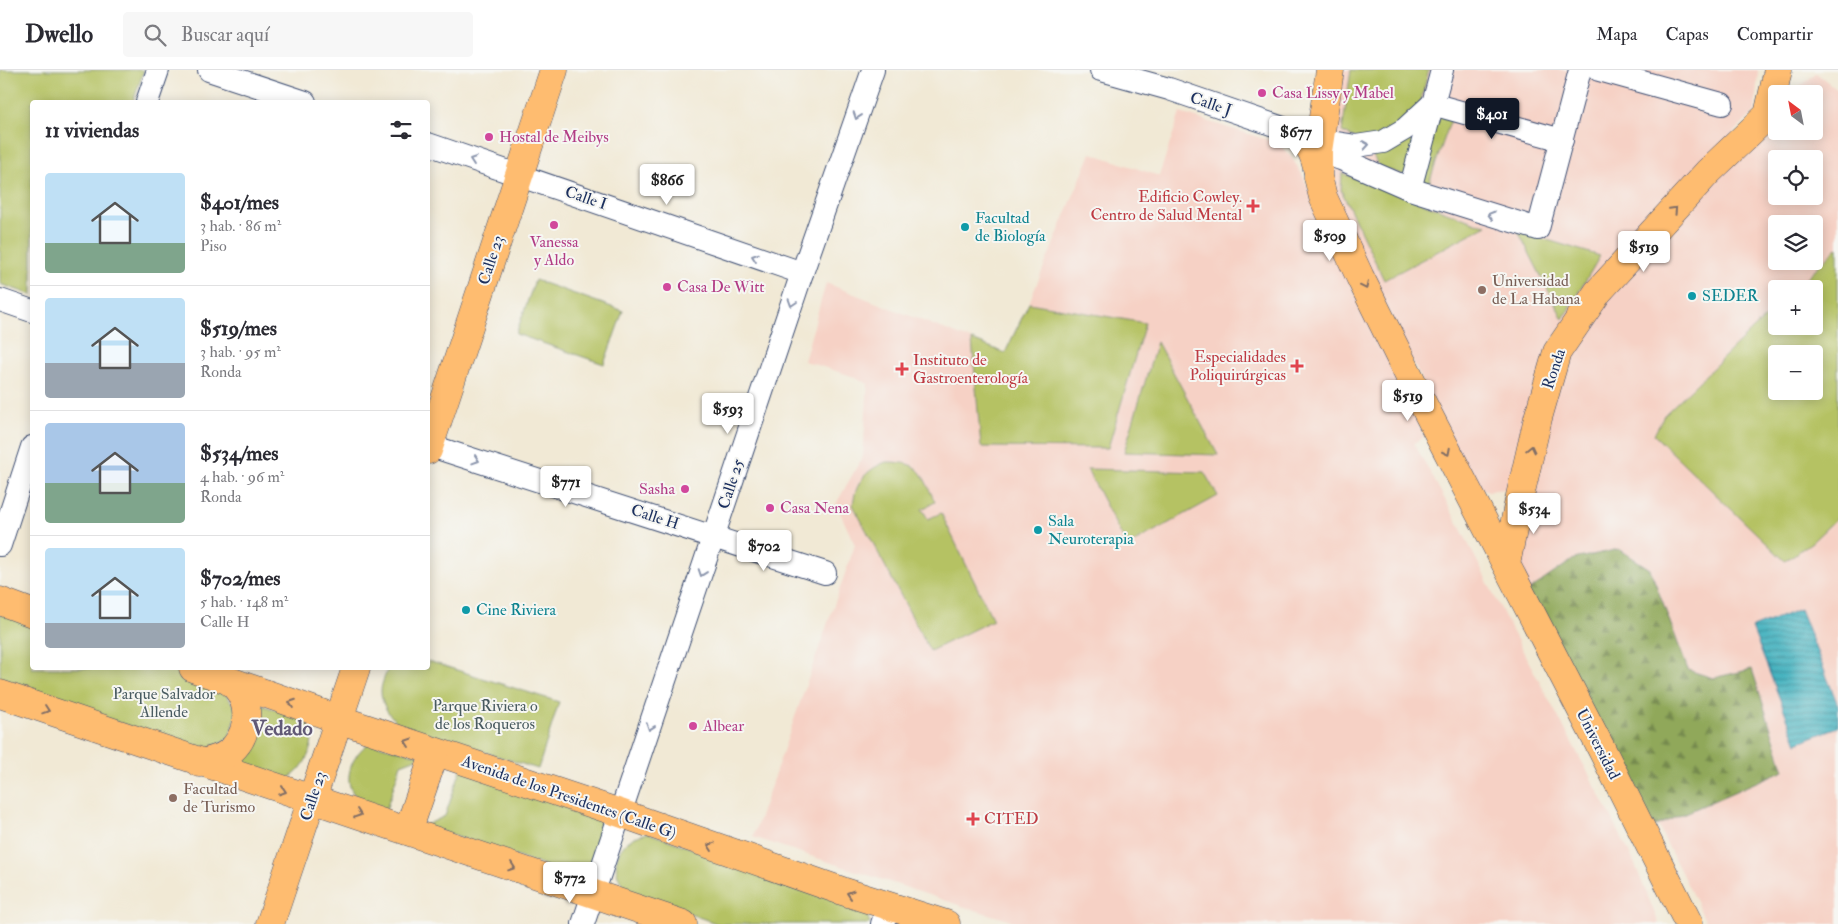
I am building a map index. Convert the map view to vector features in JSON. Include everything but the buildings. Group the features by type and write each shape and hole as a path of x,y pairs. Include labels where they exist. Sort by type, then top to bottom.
{"main road":[{"name":"Calle 23","path":"430,441 554,70"},
{"path":"1318,156 1330,70"},
{"name":"Ronda","path":"1506,564 1492,502 1538,418 1557,352 1598,292 1708,172 1768,116 1778,70"},
{"name":"Universidad","path":"1292,132 1301,138 1318,156 1324,197 1360,277 1492,502 1506,564 1689,924"},
{"path":"0,601 30,611"},
{"name":"Avenida de los Presidentes (Calle G)","path":"200,670 338,719 620,813 886,914 946,924"},
{"name":"Calle 23","path":"270,924 355,670"},
{"path":"199,762 213,761 227,754 238,743 245,730 246,714 243,700 236,687 224,677"},
{"path":"0,694 683,924"},
{"path":"408,831 435,752"}],"street":[{"path":"148,100 158,70"},
{"path":"209,70 299,100"},
{"name":"Calle 25","path":"593,895 802,273 873,70"},
{"name":"Calle J","path":"1101,70 1172,79 1292,132 1318,156"},
{"path":"1410,189 1442,70"},
{"path":"1318,156 1341,159 1410,189 1538,229 1580,70"},
{"path":"1599,70 1722,104"},
{"path":"1318,156 1356,146 1383,142 1404,129 1432,104"},
{"path":"1432,104 1562,140"},
{"name":"Calle I","path":"430,145 802,273"},
{"path":"0,300 30,310"},
{"name":"Calle H","path":"430,448 714,536 825,573"},
{"path":"0,545 30,454"},
{"path":"584,924 593,895"}],"shaded area":[{"name":"Universidad de La Habana","path":"1341,70 1758,70 1755,112 1618,248 1548,347 1515,478 1505,489 1488,491 1473,484 1329,192"},
{"path":"1816,73 1838,90 1838,924 1707,924 1660,830 1506,564 1557,352 1768,117 1768,140 1823,140 1823,85 1802,85"},
{"path":"1180,113 1278,143 1301,172 1424,436 1414,443 1610,814 1634,862 1659,924 1157,924 1150,922 1133,924 1022,924 753,837 855,545 836,504 863,456 868,384 855,377 804,361 826,283 1005,353 1029,303 1091,153 1159,176"}],"green space":[{"path":"0,70 144,70 134,100 30,100 30,294 0,284"},
{"path":"1351,70 1429,70 1419,107 1451,119 1429,183 1379,167 1366,143 1342,132"},
{"path":"1342,173 1476,223 1487,225 1384,280 1341,190"},
{"path":"1518,231 1600,256 1563,319"},
{"path":"1838,247 1838,517 1812,542 1785,561 1654,435 1664,415 1768,315 1768,335 1823,335 1823,280 1804,280 1814,270 1823,270 1823,262"},
{"path":"535,280 623,311 604,364 516,334"},
{"path":"1029,303 1145,323 1108,448 981,447 972,340 1005,353"},
{"path":"1157,342 1218,455 1124,452"},
{"path":"886,462 907,464 914,467 923,476 935,502 922,509 928,519 941,513 993,620 930,651 853,505 856,491 862,479 872,469"},
{"path":"1087,469 1204,472 1218,496 1127,546"},
{"path":"1619,549 1650,569 1688,670 1713,678 1752,669 1784,770 1642,832 1522,595 1574,559"},
{"name":"Parque Salvador Allende","path":"0,610 30,620 30,670 173,670 220,686 237,710 229,738 210,749 199,749 0,684"},
{"name":"Parque Riviera o de los Roqueros","path":"430,662 559,702 538,769 402,726 385,707 381,696 382,685 387,670 430,670"},
{"path":"258,704 307,720 311,727 311,744 305,762 300,769 286,779 236,761"},
{"path":"369,743 422,756 401,764 386,810 360,800 350,786 350,770 353,762"},
{"path":"461,769 609,817 588,880 424,826 445,816"},
{"path":"648,833 862,908 870,924 718,924 628,892 617,874 616,864 618,856 628,841"}],"water":[{"path":"1800,609 1838,705 1838,727 1797,743 1752,628"}],"place":[{"name":"Casa Lissy y Mabel","path":"1262,93"},
{"name":"Hostal de Meibys","path":"489,137"},
{"name":"Edificio Cowley. Centro de Salud Mental","path":"1253,206"},
{"name":"Vanessa y Aldo","path":"554,225"},
{"name":"Facultad de Biología","path":"965,227"},
{"name":"Casa De Witt","path":"667,287"},
{"name":"Universidad de La Habana","path":"1482,290"},
{"name":"SEDER","path":"1692,296"},
{"name":"Especialidades Poliquirúrgicas","path":"1297,366"},
{"name":"Instituto de Gastroenterología","path":"902,369"},
{"name":"Sasha","path":"685,489"},
{"name":"Casa Nena","path":"770,508"},
{"name":"Sala Neuroterapia","path":"1038,530"},
{"name":"Cine Riviera","path":"466,610"},
{"name":"Albear","path":"693,726"},
{"name":"Facultad de Turismo","path":"173,798"},
{"name":"CITED","path":"973,819"}],"district":[{"name":"Vedado","path":"282,728"}]}
